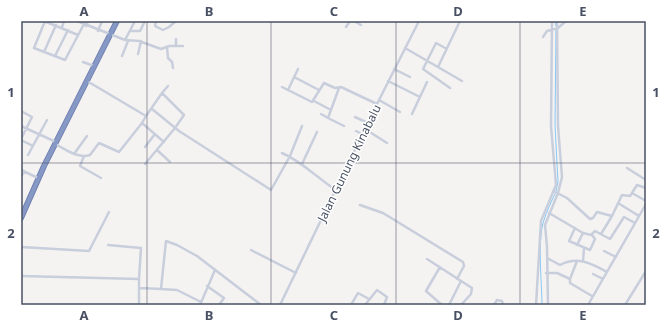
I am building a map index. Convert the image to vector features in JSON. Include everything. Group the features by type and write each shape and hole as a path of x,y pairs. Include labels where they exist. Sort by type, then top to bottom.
{"highway":[{"path":"21,218 38,178 117,21"}],"street":[{"path":"78,35 45,21 34,47 65,60 78,35 88,21"},
{"path":"62,28 64,21"},
{"path":"77,21 98,31 127,40 141,41 158,49 183,46"},
{"path":"98,31 102,21"},
{"path":"122,56 134,21"},
{"path":"130,31 140,30 145,21"},
{"path":"156,21 156,26 163,30 176,21"},
{"path":"346,27 350,21"},
{"path":"354,21 361,25"},
{"name":"Jalan Gunung Kinabalu","path":"280,305 362,134 419,21"},
{"path":"438,67 460,21"},
{"path":"548,305 545,227 562,177 558,126 555,28 552,21"},
{"path":"536,305 541,221 556,192 551,126 555,28 558,21"},
{"path":"543,37 546,31 555,28 566,21"},
{"path":"44,52 56,26"},
{"path":"55,56 68,30"},
{"path":"176,39 176,46"},
{"path":"138,54 141,41"},
{"path":"447,49 436,42 423,70 450,88"},
{"path":"167,47 168,58 172,62 173,68"},
{"path":"405,48 462,81"},
{"path":"83,62 94,66"},
{"path":"288,90 298,69"},
{"path":"394,69 410,77"},
{"path":"294,77 319,90"},
{"path":"87,81 146,116"},
{"path":"388,81 420,97"},
{"path":"412,114 427,82"},
{"path":"314,101 323,83 335,88 339,87 377,104"},
{"path":"21,126 40,134 74,154 84,156 90,155 98,142 119,152 168,86"},
{"path":"282,87 311,102 314,101 331,110"},
{"path":"328,118 339,87"},
{"path":"145,164 175,128 184,114 162,93"},
{"path":"379,100 400,112"},
{"path":"152,109 175,128 271,190 290,156 302,126"},
{"path":"21,111 32,117 21,139 33,146"},
{"path":"321,114 344,126"},
{"path":"355,117 368,123"},
{"path":"28,155 47,120"},
{"path":"142,122 164,142"},
{"path":"365,129 387,143"},
{"path":"356,131 362,134"},
{"path":"302,164 317,132"},
{"path":"145,147 155,134"},
{"path":"74,154 87,136"},
{"path":"157,150 170,162"},
{"path":"282,153 290,156 302,164 317,178 336,190"},
{"path":"84,156 80,165 101,178"},
{"path":"627,168 646,180"},
{"path":"21,177 23,170 38,178"},
{"path":"601,234 622,195 630,196 637,185 646,188"},
{"path":"556,192 571,201 588,219 593,218 597,212 612,216"},
{"path":"588,305 646,202 632,194"},
{"path":"618,203 639,216"},
{"path":"360,205 383,214 463,262 464,266 457,279"},
{"path":"21,247 89,251 109,212"},
{"path":"549,214 575,228 583,233 592,235 595,239 591,250 569,241 575,228"},
{"path":"592,235 594,231 610,239 624,217 635,223"},
{"path":"577,245 583,233"},
{"path":"161,289 166,241 186,250 261,305"},
{"path":"108,245 141,248 139,305"},
{"path":"583,261 584,248"},
{"path":"251,250 296,273"},
{"path":"604,251 616,257"},
{"path":"547,258 560,265 566,261 583,261 607,272"},
{"path":"427,259 472,288 471,294 461,305"},
{"path":"577,260 570,283 592,296"},
{"path":"440,268 426,291 442,305"},
{"path":"140,288 176,290 200,303 215,270"},
{"path":"625,305 646,271"},
{"path":"546,273 557,273 570,279"},
{"path":"593,274 603,278"},
{"path":"21,276 139,279"},
{"path":"449,305 460,281"},
{"path":"207,286 224,298 219,305"},
{"path":"365,305 377,290 388,296 384,305"},
{"path":"351,305 358,293 369,299"},
{"path":"494,305 497,300 502,301 503,305"}],"waterway":[{"path":"555,21 556,26"},
{"path":"556,30 555,125 558,182 556,191"},
{"path":"542,305 540,250 542,228 546,213 555,194"}]}
